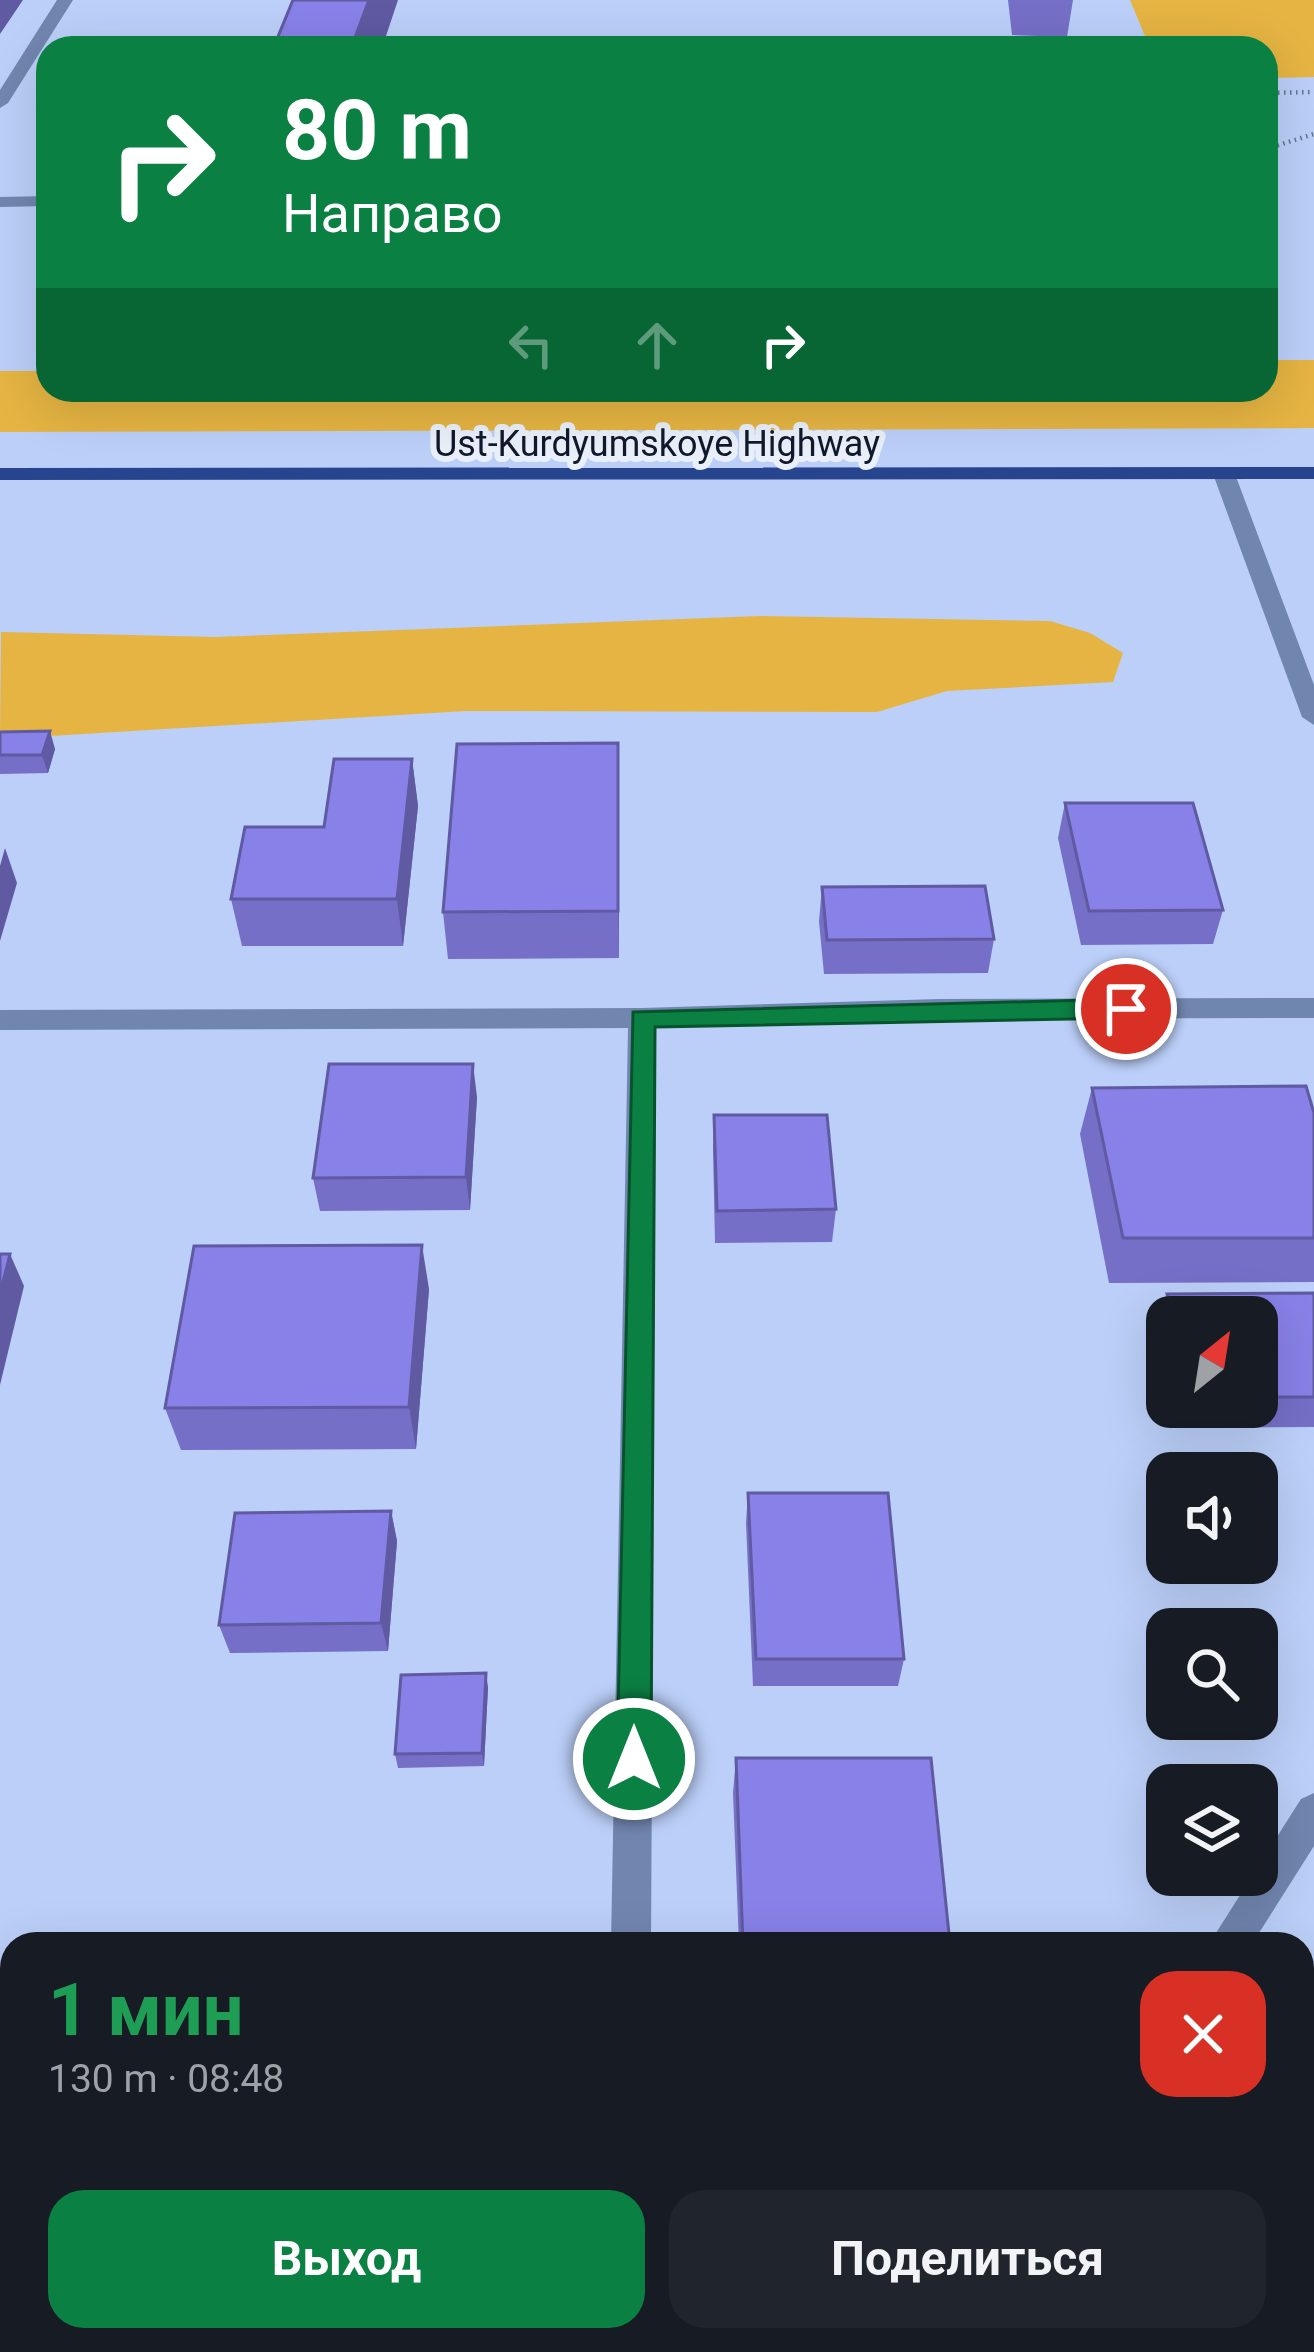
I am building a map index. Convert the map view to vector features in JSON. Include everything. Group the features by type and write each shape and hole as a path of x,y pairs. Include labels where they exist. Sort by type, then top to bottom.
{"main road":[{"name":"Ust-Kurdyumskoye Highway","path":"0,475 1314,472"}],"street":[{"path":"42,36 65,0"},
{"path":"0,103 36,46"},
{"path":"0,63 25,64"},
{"path":"0,202 36,201"},
{"path":"1224,474 1314,717"},
{"path":"0,1020 642,1018 939,1009 1314,1008"},
{"path":"631,1932 642,1018"},
{"path":"1237,1932 1314,1813"}],"path":[{"path":"1278,93 1314,92"},
{"path":"1278,145 1314,134"}],"shaded area":[{"path":"1130,0 1314,0 1314,77 1278,78 1278,36 1145,36"},
{"path":"1278,360 1314,360 1314,428 0,432 0,371 36,371 36,402 1278,402"},
{"path":"760,616 1050,621 1090,633 1123,653 1113,682 947,691 877,712 466,711 0,739 1,632 216,637"}],"building":[{"path":"293,0 369,0 356,36 278,36"},
{"path":"50,731 42,755 0,755 0,732"},
{"path":"618,743 618,911 443,912 457,744"},
{"path":"334,759 412,759 397,899 231,899 245,827 324,827"},
{"path":"1065,803 1193,803 1223,910 1089,911"},
{"path":"985,886 994,939 827,940 822,887"},
{"path":"329,1064 473,1064 466,1177 313,1178"},
{"path":"1306,1086 1314,1113 1314,1238 1123,1238 1092,1088"},
{"path":"714,1115 827,1115 836,1209 717,1211"},
{"path":"422,1245 409,1407 165,1408 194,1246"},
{"path":"0,1254 10,1254 0,1294"},
{"path":"1314,1293 1314,1397 1278,1397 1278,1296 1167,1294"},
{"path":"748,1493 888,1493 904,1659 756,1659"},
{"path":"391,1511 381,1623 219,1625 235,1513"},
{"path":"486,1673 482,1753 395,1754 401,1675"},
{"path":"736,1758 931,1758 949,1932 743,1932"}],"route":[{"path":"634,1759 642,1018 1126,1009"}]}
